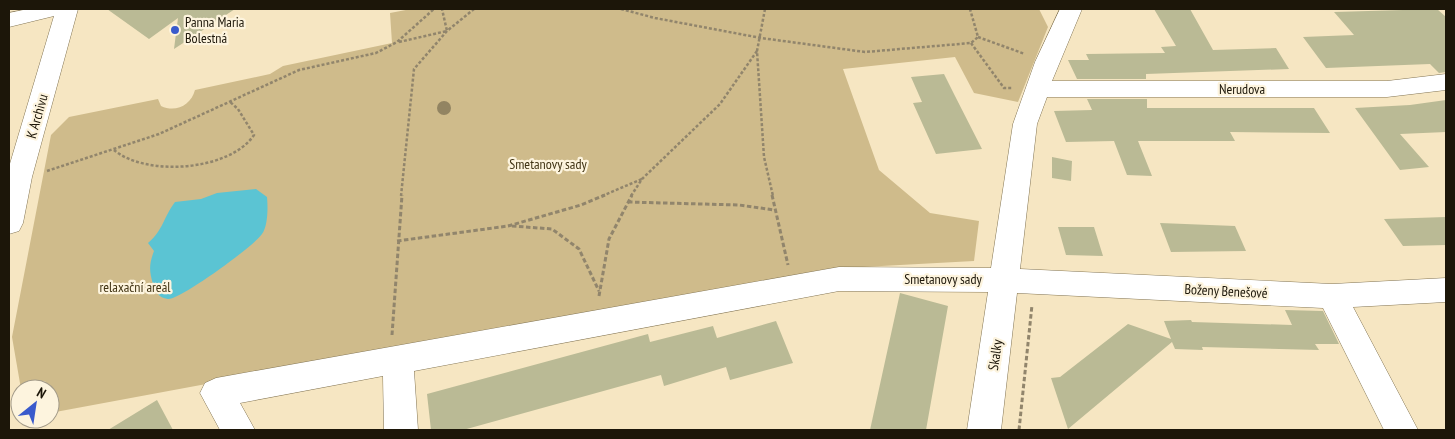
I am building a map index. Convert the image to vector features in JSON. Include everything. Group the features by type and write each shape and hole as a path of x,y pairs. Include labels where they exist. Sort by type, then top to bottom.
{"street":[{"path":"9,20 55,9"},
{"name":"K Archivu","path":"9,223 19,177 67,9"},
{"path":"1019,280 1025,124 1037,89 1070,9"},
{"name":"Nerudova","path":"1037,89 1388,89 1446,82"},
{"name":"Smetanovy sady","path":"238,430 216,393 839,279 1019,280"},
{"name":"Boženy Benešové","path":"1019,280 1332,296 1446,290"},
{"name":"Skalky","path":"984,430 1019,280"},
{"path":"1332,296 1401,430"},
{"path":"394,360 400,430"}],"path":[{"path":"19,177 113,150 159,134 299,70 376,53 396,42 434,9"},
{"path":"442,9 447,31"},
{"path":"394,360 397,241 414,69 447,31 474,9"},
{"path":"621,9 655,18 761,38 865,52 971,43 978,37"},
{"path":"598,323 599,291 610,239 628,202 642,179 720,104 757,51 765,9"},
{"path":"970,9 978,37"},
{"path":"396,42 447,31"},
{"path":"978,37 1027,55"},
{"path":"971,43 1004,88 1037,89"},
{"path":"757,51 764,157 774,210 793,287"},
{"path":"113,150 133,162 161,167 196,163 236,154 251,142 254,135 238,109 229,101"},
{"path":"397,241 508,226 581,205 642,179"},
{"path":"628,202 739,205 774,210"},
{"path":"508,226 552,229 579,249 599,291"},
{"path":"1019,280 1019,430"}],"green space":[{"name":"relaxační areál","path":"411,9 1039,9 1048,27 1018,102 974,93 955,57 843,69 879,170 930,213 979,221 974,261 826,269 60,411 60,379 19,379 12,337 51,135 69,117 158,99 161,106 172,109 177,108 190,100 195,90 270,74 283,66 392,43 390,13"}],"water":[{"path":"256,189 267,197 266,221 262,234 232,260 187,291 168,299 160,296 155,289 150,271 154,251 148,243 157,233 175,202 201,199 217,193"}],"building":[{"path":"107,9 235,9 174,49 178,18 149,39"},
{"path":"1154,9 1190,9 1213,50 1276,48 1289,69 1146,74 1146,79 1077,79 1068,60 1089,60 1086,54 1165,53 1161,47 1176,46"},
{"path":"1437,9 1446,17 1446,72 1439,73 1430,64 1326,68 1303,37 1354,35 1334,12"},
{"path":"944,74 982,149 936,154 913,103 922,102 911,77"},
{"path":"1087,99 1147,99 1147,108 1314,108 1330,133 1230,132 1235,141 1138,141 1152,176 1127,175 1114,141 1066,142 1054,111 1092,110"},
{"path":"1446,100 1446,132 1400,134 1429,167 1400,170 1355,108 1410,105"},
{"path":"1052,157 1072,161 1071,181 1052,178"},
{"path":"1446,217 1446,245 1403,246 1384,219"},
{"path":"1160,223 1235,226 1246,251 1171,252"},
{"path":"1058,227 1094,227 1103,256 1066,255"},
{"path":"900,293 948,306 926,430 870,430"},
{"path":"1285,310 1323,311 1339,344 1315,344 1319,350 1202,347 1203,350 1175,349 1172,342 1068,429 1051,378 1060,377 1128,324 1171,339 1164,321 1191,320 1192,322 1292,325"},
{"path":"776,321 793,363 730,380 726,367 664,386 661,375 463,430 431,430 427,394 648,334 650,342 713,326 717,338"},
{"path":"157,400 173,430 108,430"}],"place":[{"name":"Panna Maria Bolestná","path":"175,30"}]}
